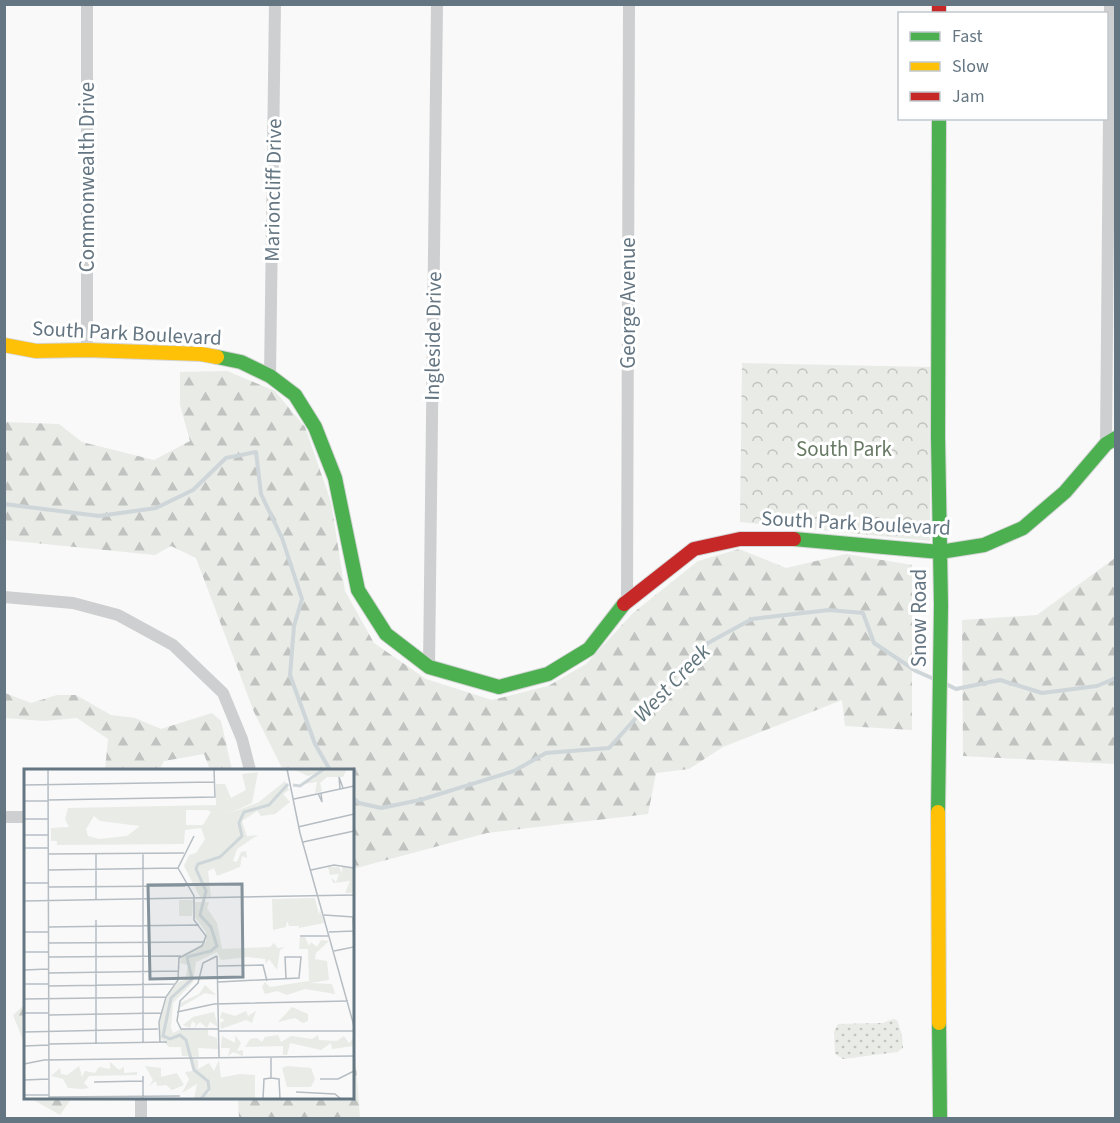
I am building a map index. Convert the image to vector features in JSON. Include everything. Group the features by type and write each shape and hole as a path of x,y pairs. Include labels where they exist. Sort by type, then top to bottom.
{"street":[{"name":"Commonwealth Drive","path":"87,4 87,350"},
{"name":"Marioncliff Drive","path":"270,376 275,4"},
{"name":"Ingleside Drive","path":"429,667 437,4"},
{"name":"George Avenue","path":"627,601 629,4"},
{"path":"1110,4 1111,441"},
{"name":"Snow Road","path":"939,120 940,1119"},
{"name":"South Park Boulevard","path":"4,345 36,351 87,350 201,354 241,362 270,376 295,395 315,427 334,478 358,590 386,634 429,667 499,687 548,674 589,649 627,601 694,549 740,539 789,538 940,552 984,545 1023,528 1065,492 1111,441"},
{"path":"4,597 73,603 118,615 173,645 223,693 242,739 250,769"},
{"path":"4,817 24,816"},
{"path":"141,1099 141,1119"}],"green space":[{"name":"South Park","path":"742,363 931,367 930,541 740,522"},
{"path":"227,371 275,391 305,427 331,502 345,591 374,643 426,679 492,700 548,686 586,664 633,613 698,561 739,549 786,568 846,554 912,565 912,730 845,726 842,700 723,747 689,769 656,773 648,814 487,833 354,869 354,769 282,769 254,712 196,558 171,546 155,555 5,540 4,422 59,424 82,442 154,460 190,441 180,405 180,372"},
{"path":"1115,558 1115,764 963,756 962,620 1037,615"},
{"path":"5,693 31,703 57,695 76,695 111,715 135,718 161,729 212,713 221,721 232,769 210,769 204,754 164,761 160,769 105,769 108,739 77,718 44,721 5,718"},
{"path":"24,1005 24,1042 13,1015"},
{"path":"893,1019 897,1020 902,1035 903,1048 897,1052 843,1059 835,1054 834,1031 838,1024 883,1023"},
{"path":"354,1037 360,1118 239,1118 238,1099 354,1099"},
{"path":"32,1099 71,1099 60,1115"}],"waterway":[{"name":"West Creek","path":"4,504 99,516 156,508 193,490 226,458 256,452 261,494 282,538 302,599 294,626 290,675 315,744 329,769"},
{"name":"West Creek","path":"354,799 359,803 381,808 420,800 514,771 546,753 609,748 680,669 708,643 752,619 829,610 863,613 874,643 916,671 934,679"},
{"name":"West Creek","path":"946,684 956,689 1000,680 1042,693 1097,686 1116,678"}],"traffic: fast":[{"path":"938,812 941,605 938,437 939,120"},
{"path":"217,357 241,362 270,376 295,395 315,427 335,478 358,590 386,634 429,667 499,687 548,674 589,649 624,604"},
{"path":"794,539 940,552 984,545 1023,528 1065,492 1106,444 1116,438"},
{"path":"939,1023 940,1118"}],"traffic: slow":[{"path":"4,345 36,351 87,350 201,354 217,357"},
{"path":"938,812 939,1023"}],"traffic: jam":[{"path":"939,4 939,12"},
{"path":"624,604 694,549 740,539 794,539"}]}
